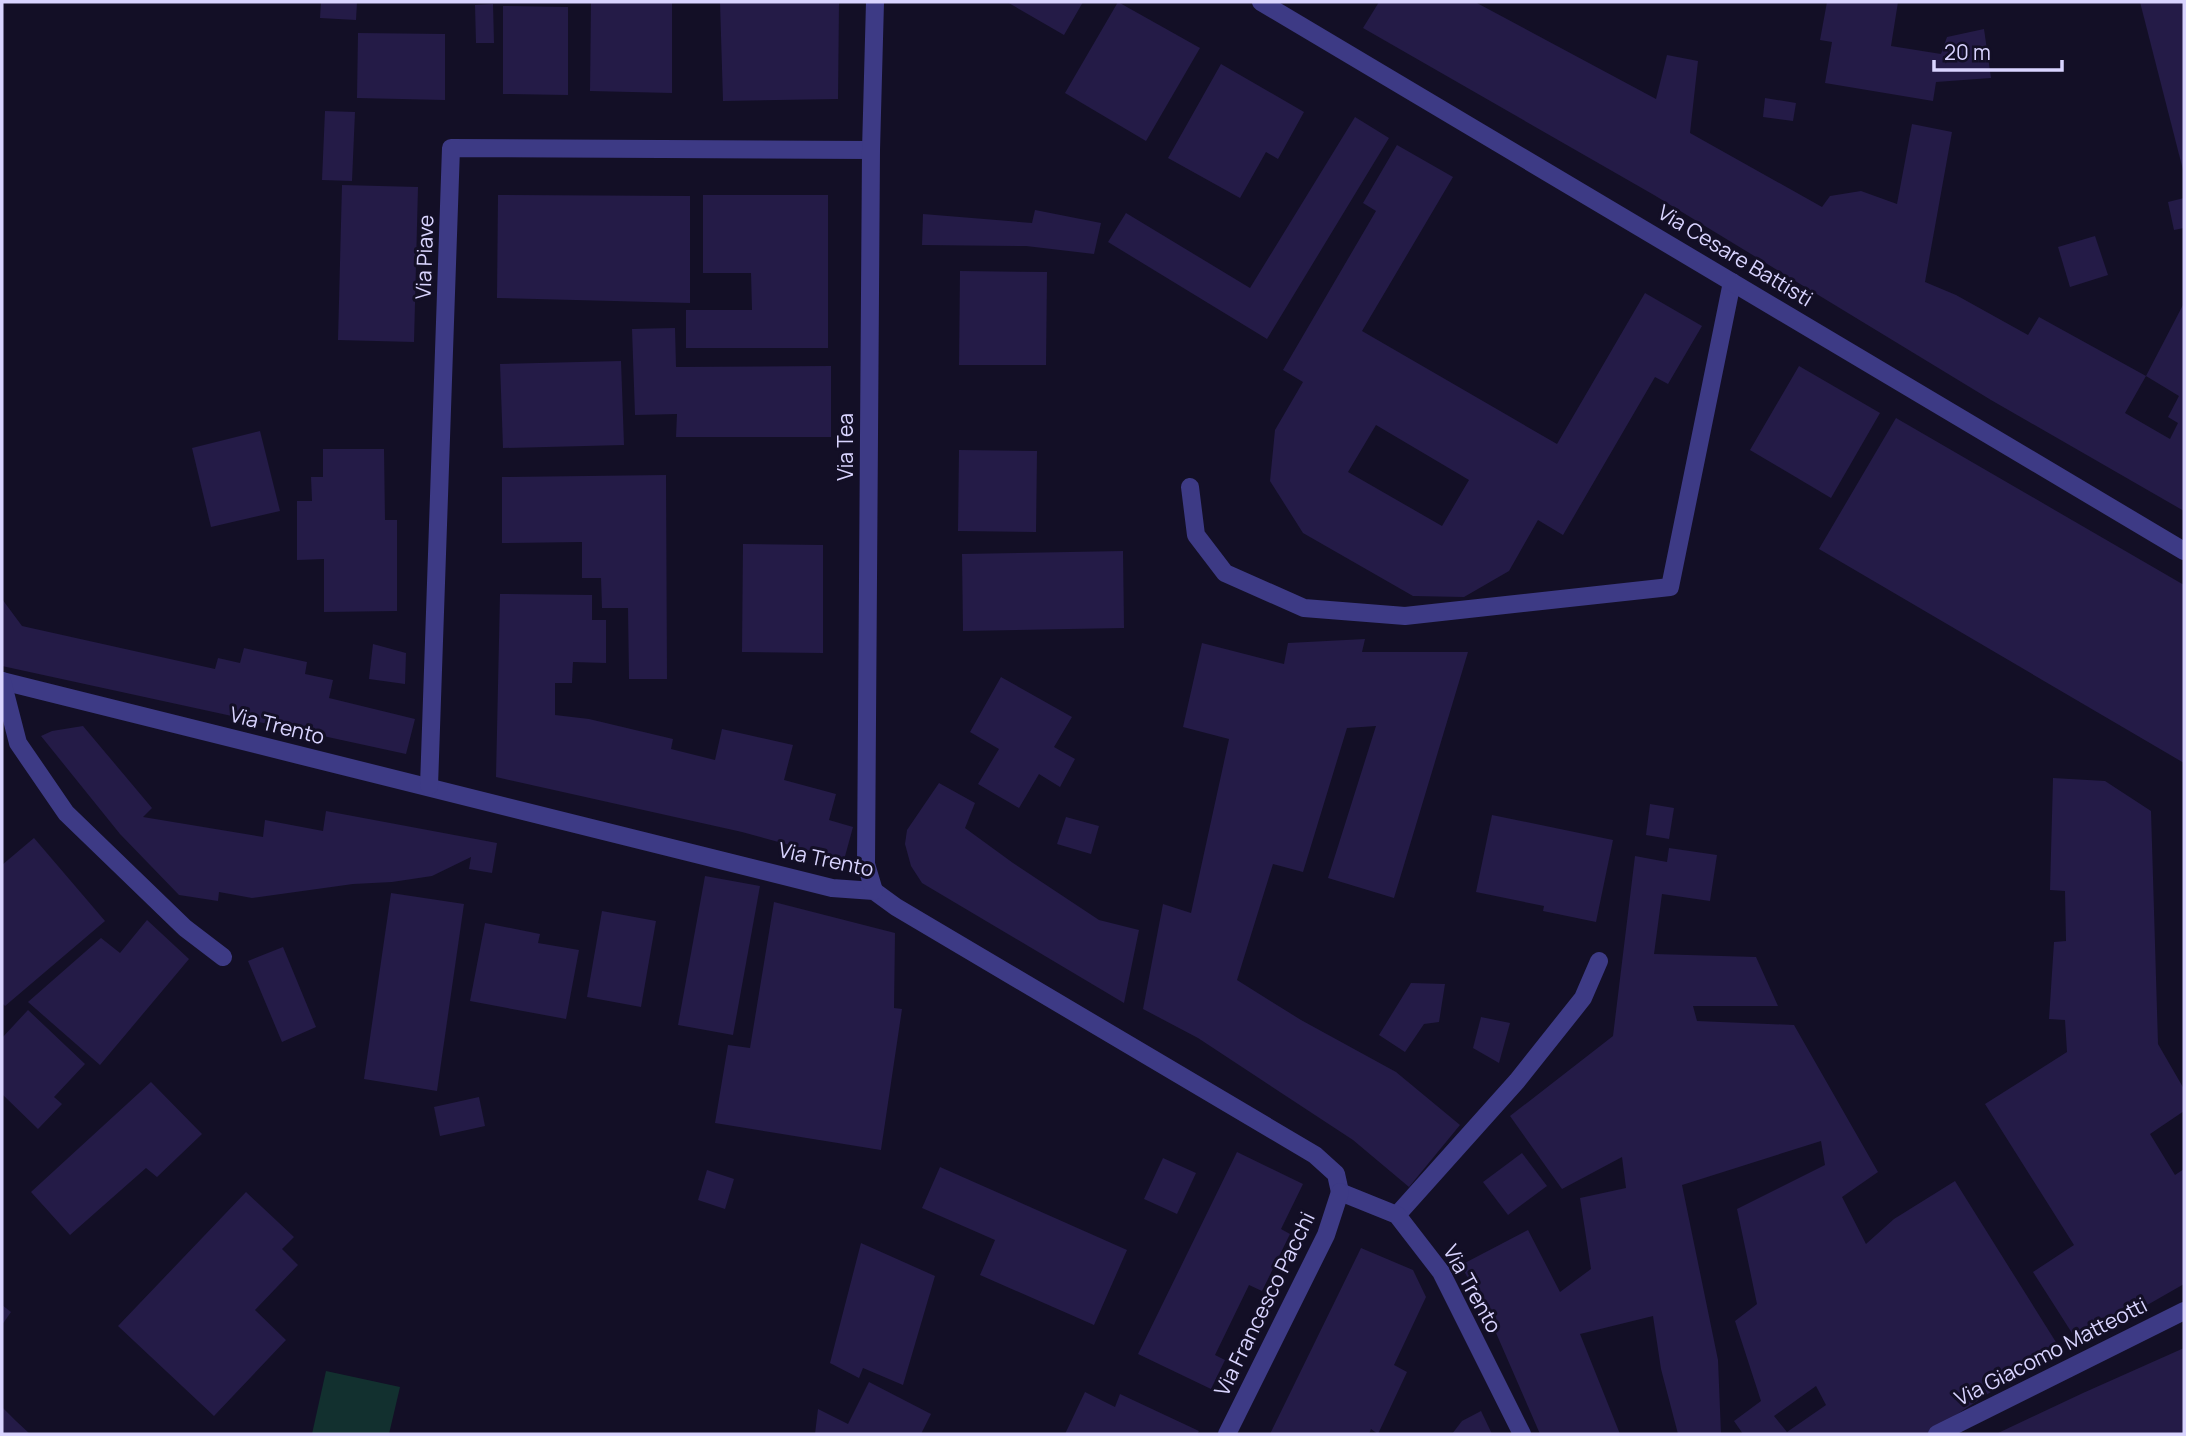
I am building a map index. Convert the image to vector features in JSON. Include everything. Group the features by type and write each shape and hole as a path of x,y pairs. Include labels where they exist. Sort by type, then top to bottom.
{"street":[{"name":"Via Tea","path":"874,891 866,864 871,150 875,2"},
{"name":"Via Cesare Battisti","path":"1261,2 2184,551"},
{"name":"Via Piave","path":"429,786 451,148 871,150"},
{"path":"1190,486 1196,535 1225,573 1304,608 1405,616 1670,587 1732,282"},
{"path":"2,681 18,743 66,813 185,928 223,957"},
{"name":"Via Trento","path":"2,681 832,888 874,891 896,907 1315,1155 1336,1174 1340,1192"},
{"path":"1340,1192 1397,1215 1517,1081 1583,998 1599,961"},
{"name":"Via Francesco Pacchi","path":"1227,1434 1326,1235 1340,1192"},
{"name":"Via Trento","path":"1397,1215 1441,1272 1522,1434"},
{"name":"Via Giacomo Matteotti","path":"1937,1434 2184,1311"}],"green space":[{"path":"326,1371 400,1387 389,1434 312,1434"}],"building":[{"path":"321,2 357,2 356,20 320,18"},
{"path":"591,2 672,2 672,93 590,91"},
{"path":"720,2 839,2 838,99 723,101"},
{"path":"1007,2 1083,2 1064,35"},
{"path":"1118,2 1200,48 1146,141 1065,93"},
{"path":"1379,2 1475,2 1656,99 1667,55 1698,61 1690,133 1822,207 1830,196 1861,191 1897,204 1912,124 1952,132 1925,282 1956,295 2028,335 2039,317 2146,376 2184,303 2184,511 1991,400 1654,195 1363,28","holes":["2146,376 2179,396 2168,417 2178,423 2170,439 2125,413"]},
{"path":"1827,2 1898,2 1891,46 1941,54 1947,37 1984,29 1991,78 1936,82 1933,101 1825,83 1832,42 1820,40"},
{"path":"2140,2 2184,2 2184,170 2183,170"},
{"path":"493,4 494,43 476,43 475,5"},
{"path":"503,6 568,7 568,95 503,94"},
{"path":"358,33 445,34 445,100 357,98"},
{"path":"1221,64 1304,112 1278,159 1266,152 1240,198 1168,158"},
{"path":"1765,98 1796,103 1793,121 1763,117"},
{"path":"325,111 355,112 352,181 322,180"},
{"path":"1355,117 1389,138 1267,339 1108,242 1126,213 1250,288"},
{"path":"1397,145 1453,177 1362,331 1557,444 1645,293 1702,326 1668,384 1655,377 1563,535 1538,520 1509,571 1464,597 1413,596 1303,533 1270,481 1275,430 1303,382 1283,370 1376,211 1363,203","holes":["1376,425 1469,480 1442,526 1348,472"]},
{"path":"342,185 418,187 414,342 338,340"},
{"path":"498,195 690,196 690,303 497,298"},
{"path":"703,195 828,195 828,348 686,348 686,310 752,310 751,273 703,273"},
{"path":"2184,198 2184,228 2174,230 2168,202"},
{"path":"1035,210 1101,223 1094,254 1026,246 922,245 923,214 1032,223"},
{"path":"2095,236 2108,275 2070,287 2058,247"},
{"path":"960,271 1047,272 1046,365 959,365"},
{"path":"675,328 676,367 831,366 831,437 676,437 677,414 635,415 632,329"},
{"path":"621,361 624,445 503,448 500,364"},
{"path":"1799,366 1880,413 1831,498 1750,450"},
{"path":"1896,418 2184,585 2184,763 1819,549"},
{"path":"260,431 280,511 211,527 192,448"},
{"path":"323,449 384,449 385,520 397,520 397,611 324,612 324,559 297,560 297,501 312,501 311,477 323,477"},
{"path":"959,450 1037,451 1036,532 958,531"},
{"path":"666,475 667,679 629,679 628,608 602,608 601,578 582,578 582,542 502,543 502,477"},
{"path":"743,544 823,545 823,653 742,652"},
{"path":"1123,551 1124,628 963,631 962,554"},
{"path":"500,594 592,595 592,620 606,620 606,663 573,662 572,683 555,683 555,715 589,719 673,739 671,749 715,760 722,729 793,745 784,780 836,794 829,820 853,827 844,860 742,832 496,777"},
{"path":"2,599 22,626 215,669 218,658 240,663 244,648 307,662 305,674 333,680 329,698 415,719 406,754 2,666"},
{"path":"1365,639 1362,652 1468,652 1394,898 1328,878 1376,726 1347,728 1303,872 1273,864 1237,980 1301,1020 1396,1072 1460,1125 1409,1187 1353,1140 1198,1038 1143,1009 1163,904 1191,913 1229,739 1183,727 1202,643 1284,664 1288,643"},
{"path":"373,644 406,653 405,684 369,679"},
{"path":"1001,677 1072,717 1054,747 1075,759 1060,787 1039,774 1019,808 978,784 999,749 970,732"},
{"path":"83,726 152,808 143,817 263,837 265,820 323,831 326,811 497,843 492,873 469,869 471,857 432,876 392,882 353,884 252,898 219,892 218,901 179,895 120,834 41,736 52,731"},
{"path":"2053,778 2105,781 2151,811 2158,1044 2184,1089 2184,1111 2150,1134 2175,1175 2184,1169 2184,1284 2079,1344 2033,1272 2074,1245 1985,1104 2067,1052 2065,1020 2049,1019 2054,942 2066,941 2065,891 2050,890"},
{"path":"939,783 975,803 965,828 1099,920 1139,930 1124,1003 922,883 911,866 905,844 907,830"},
{"path":"1650,804 1674,808 1669,839 1646,835"},
{"path":"1492,815 1613,840 1596,922 1543,911 1544,906 1476,892"},
{"path":"1066,817 1099,826 1091,854 1057,844"},
{"path":"34,838 105,921 5,1006 2,1003 2,865"},
{"path":"1669,848 1717,855 1710,901 1662,894 1654,954 1756,957 1778,1006 1693,1006 1697,1021 1794,1025 1878,1172 1842,1197 1866,1244 1894,1219 1955,1181 2059,1347 1927,1434 1743,1434 1734,1421 1761,1401 1735,1321 1757,1304 1737,1209 1825,1165 1821,1141 1682,1185 1718,1360 1721,1434 1678,1434 1661,1369 1653,1316 1580,1334 1620,1434 1540,1434 1493,1326 1461,1265 1528,1230 1560,1292 1591,1269 1580,1198 1626,1188 1622,1157 1562,1189 1510,1116 1613,1036 1635,856 1667,862","holes":["1816,1386 1826,1405 1787,1432 1774,1416"]},
{"path":"705,876 760,886 733,1035 678,1025"},
{"path":"391,893 464,904 437,1091 364,1079"},
{"path":"774,902 895,933 894,1008 902,1009 881,1150 715,1123 728,1045 750,1048"},
{"path":"602,911 656,921 641,1007 587,997"},
{"path":"147,920 189,959 100,1065 28,1002 101,938 120,953"},
{"path":"485,923 540,934 538,943 579,950 566,1019 470,1001"},
{"path":"283,947 316,1027 282,1042 248,961"},
{"path":"1411,983 1445,984 1439,1022 1424,1024 1405,1052 1379,1035"},
{"path":"28,1010 85,1064 54,1097 62,1104 38,1129 2,1094 2,1038"},
{"path":"1481,1017 1510,1023 1499,1063 1473,1048"},
{"path":"151,1082 202,1134 157,1177 146,1168 70,1235 31,1192"},
{"path":"479,1097 485,1126 440,1136 434,1107"},
{"path":"1237,1152 1303,1184 1281,1229 1290,1234 1262,1291 1249,1285 1215,1355 1225,1360 1211,1389 1138,1354"},
{"path":"1522,1153 1547,1186 1508,1215 1483,1182"},
{"path":"1163,1158 1196,1173 1177,1214 1144,1199"},
{"path":"940,1167 1127,1250 1094,1325 980,1275 995,1240 922,1208"},
{"path":"707,1170 734,1179 725,1209 698,1200"},
{"path":"246,1192 294,1237 282,1249 298,1265 255,1310 286,1340 214,1416 118,1326"},
{"path":"861,1243 935,1276 903,1385 863,1368 859,1378 830,1363"},
{"path":"1361,1248 1413,1270 1426,1297 1394,1365 1407,1372 1378,1434 1371,1429 1369,1434 1270,1434"},
{"path":"2,1305 11,1312 2,1325"},
{"path":"2184,1348 2184,1434 1996,1434 2083,1393"},
{"path":"869,1382 931,1414 921,1434 815,1434 818,1409 848,1424"},
{"path":"1085,1392 1115,1407 1120,1394 1199,1431 1197,1434 1065,1434"},
{"path":"2,1407 16,1421 30,1434 2,1434"},
{"path":"1481,1411 1492,1434 1452,1434 1462,1421"}]}
